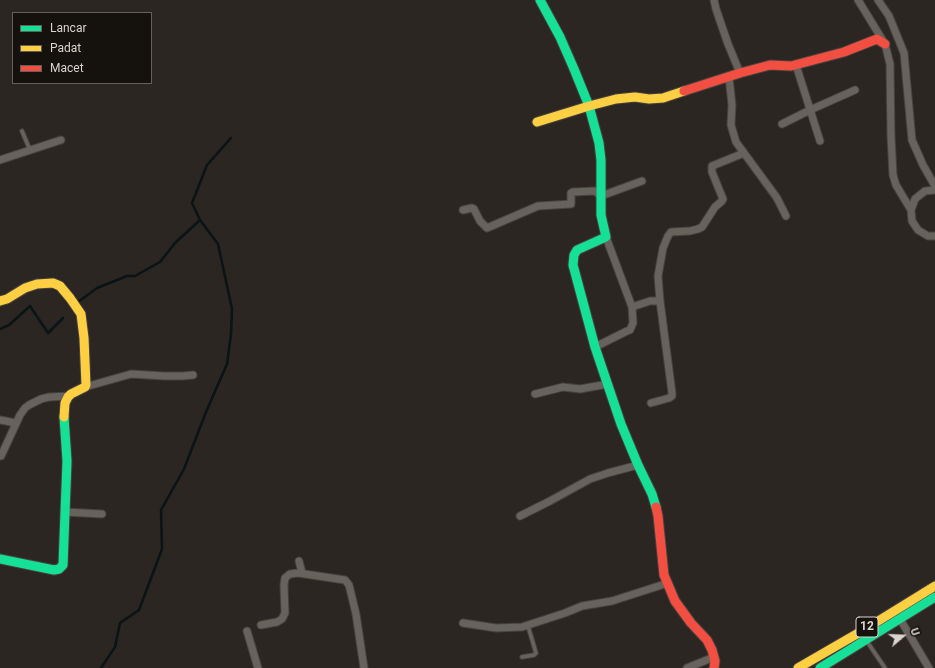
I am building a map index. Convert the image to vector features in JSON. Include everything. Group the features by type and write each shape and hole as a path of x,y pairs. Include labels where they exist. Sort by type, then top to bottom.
{"main road":[{"path":"540,0 560,37 574,69 589,106 600,143 602,215 606,237 577,250 574,255 573,260 582,298 595,347 621,424 652,494 658,516 664,575 675,601 691,623 707,640 712,650 715,662"},
{"path":"537,122 616,99 629,97 656,99 770,65 796,65 844,52 877,39 885,44"},
{"path":"0,301 7,299 25,288 37,284 53,283 60,286 70,298 82,317 85,387 75,391 69,396 65,403 64,411 67,461 63,565 59,569 54,570 0,559"},
{"name":"12","path":"798,668 935,586"},
{"name":"12","path":"820,668 935,597"}],"street":[{"path":"714,0 728,44 740,73"},
{"path":"858,0 885,44 890,64 893,175 896,185 911,210"},
{"path":"878,0 889,16 904,53 912,140 923,165 935,186"},
{"path":"796,65 820,141"},
{"path":"729,77 732,105 730,125 736,142 777,198 786,216"},
{"path":"782,124 856,90"},
{"path":"0,160 61,140"},
{"path":"650,403 659,402 672,396 658,276 663,248 668,236 673,232 690,231 702,227 715,207 723,199 712,172 712,166 744,153"},
{"path":"463,210 474,209 480,221 487,228 538,206 571,204 571,193 573,192 595,191 601,196 642,181"},
{"path":"935,190 925,191 915,199 911,210 912,221 918,230 928,236 935,236"},
{"path":"595,347 630,330 633,323 632,307 606,237"},
{"path":"632,307 650,301 660,301"},
{"path":"85,387 131,374 164,376 193,375"},
{"path":"536,394 563,387 580,389 608,384"},
{"path":"0,456 16,422 25,408 33,402 41,399 69,396"},
{"path":"0,420 16,422"},
{"path":"520,516 590,479 638,465"},
{"path":"65,512 102,514"},
{"path":"299,561 302,573"},
{"path":"261,625 277,622 282,619 285,613 285,578 290,574 302,573 342,579 348,582 356,614 364,668"},
{"path":"463,623 496,628 522,627 582,606 612,602 668,583"},
{"path":"900,619 929,668"},
{"path":"247,631 258,668"},
{"path":"687,668 715,662"}],"lane":[{"path":"22,131 30,150"},
{"path":"522,658 536,653 528,625"},
{"path":"866,640 885,668"}],"waterway":[{"path":"101,668 115,647 120,623 139,610 162,549 161,510 184,469 206,412 227,364 231,334 232,309 218,244 200,220 192,203 207,165 231,138"},
{"path":"78,302 97,288 127,276 135,276 160,262 175,243 200,220"},
{"path":"0,329 9,325 30,306 48,333 63,318"}],"traffic: fast":[{"path":"540,0 560,37 574,69 589,106 599,143 601,160 601,215 606,237 577,250 574,255 573,265 595,347 621,424 652,494 656,507"},
{"path":"0,559 54,570 59,569 63,565 67,461 64,417"},
{"path":"820,668 935,597"}],"traffic: slow":[{"path":"537,122 616,99 635,97 649,99 663,98 684,91"},
{"path":"0,301 7,299 25,288 37,284 53,283 60,286 81,314 84,338 86,385 68,397 65,403 64,417"},
{"path":"798,668 935,586"}],"traffic: jam":[{"path":"684,91 770,65 791,66 844,52 877,39 885,44"},
{"path":"656,507 664,575 675,601 691,623 707,640 715,661 714,668"}]}
